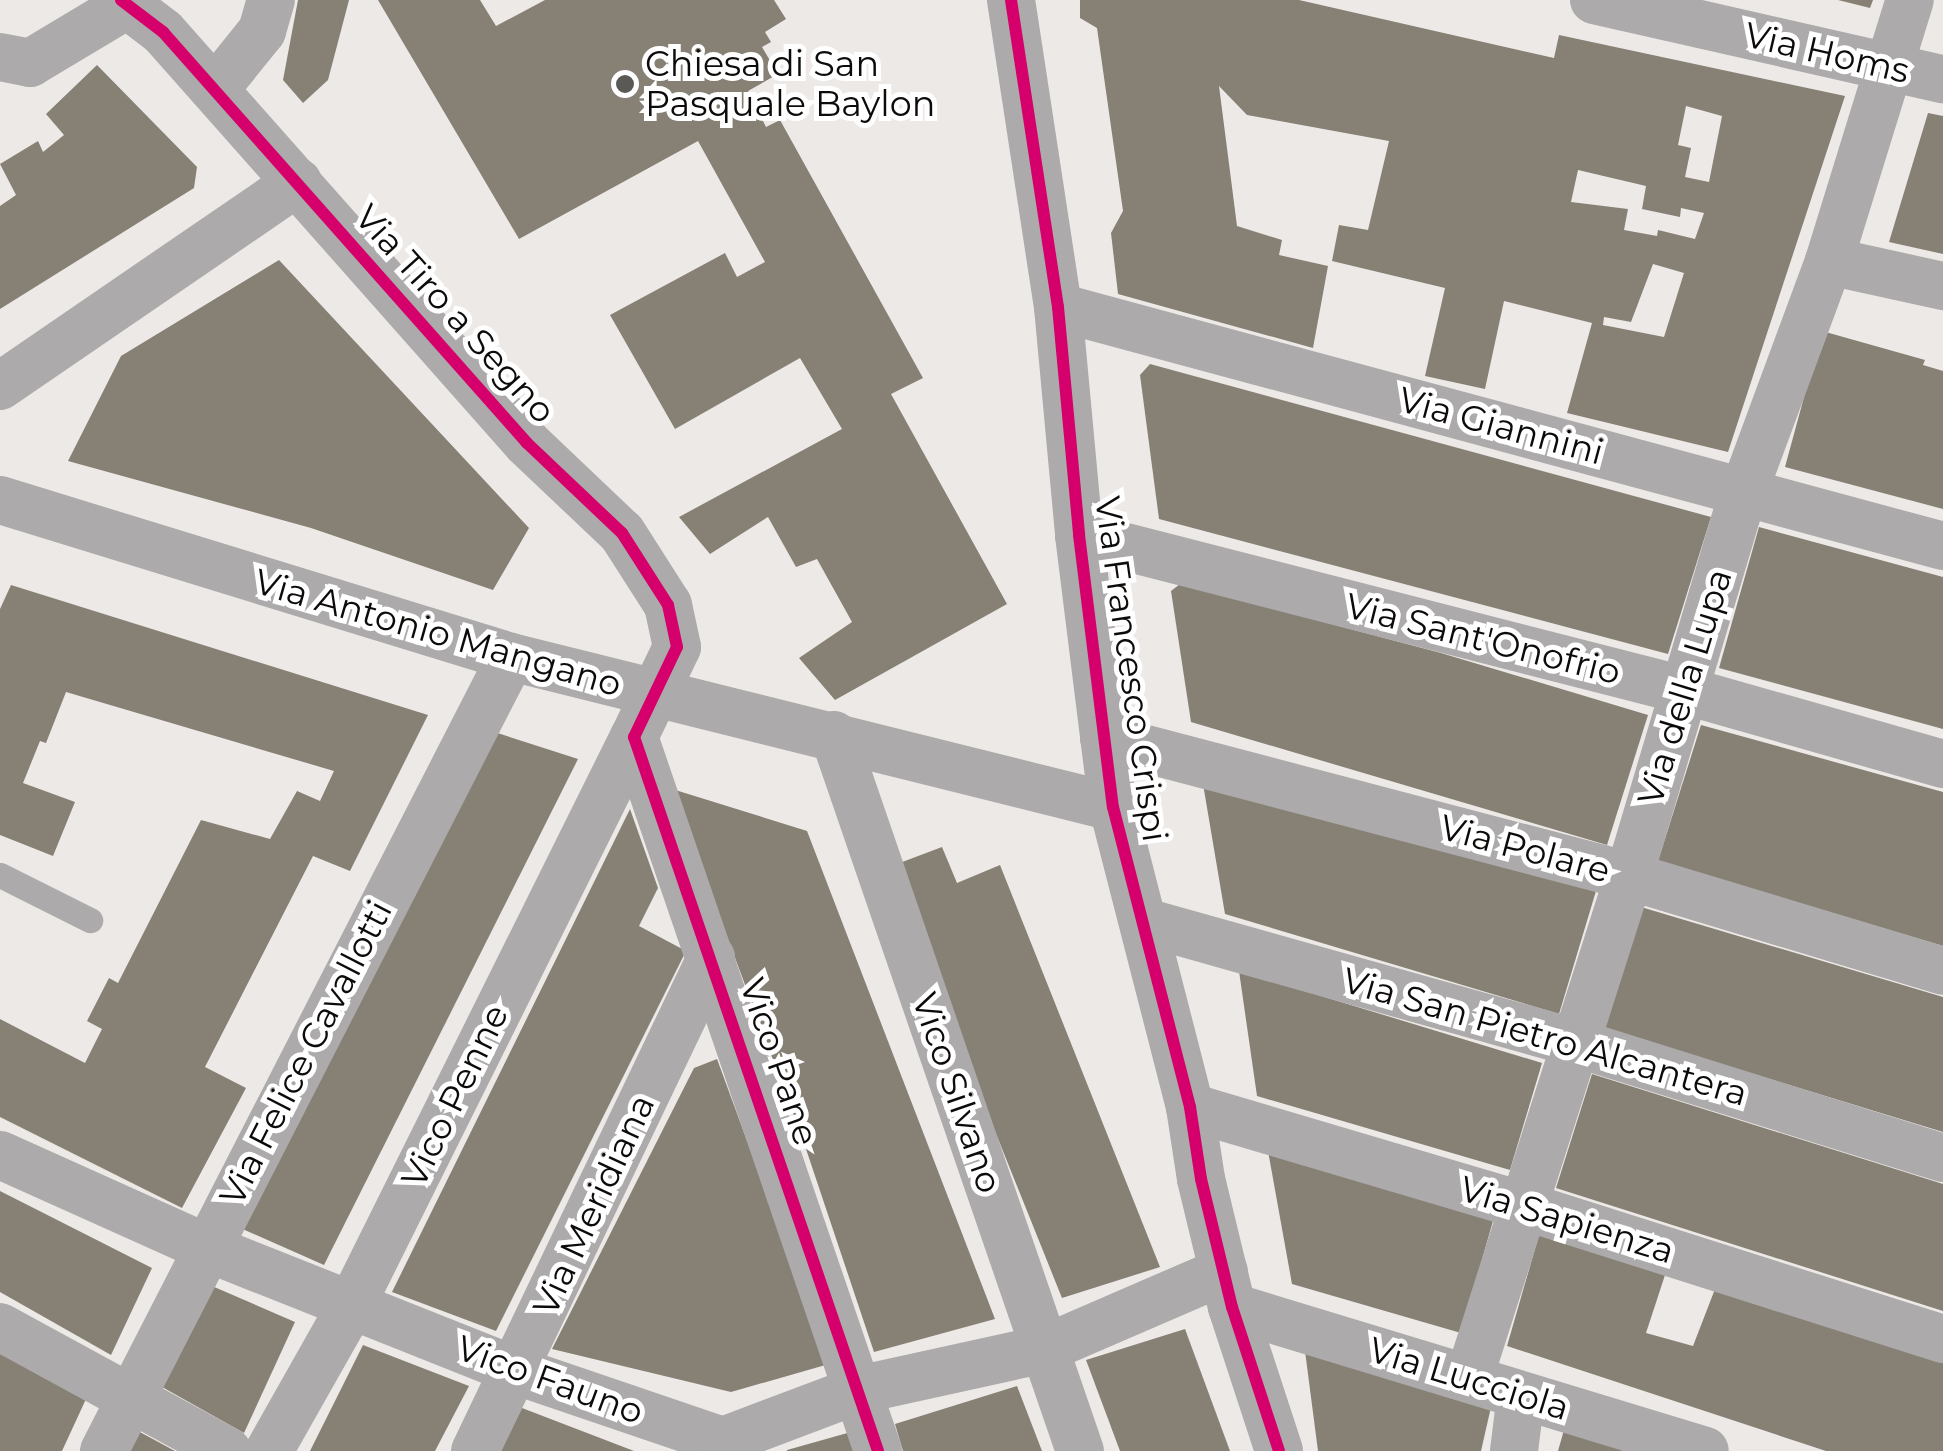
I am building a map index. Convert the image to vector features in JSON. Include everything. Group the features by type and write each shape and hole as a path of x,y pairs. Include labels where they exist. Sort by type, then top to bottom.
{"street":[{"path":"216,88 262,31 270,0"},
{"name":"Via Francesco Crispi","path":"1011,0 1058,307 1079,535 1113,807 1190,1107 1201,1179 1228,1289 1279,1451"},
{"name":"Via Homs","path":"1594,0 1943,79"},
{"name":"Via della Lupa","path":"1470,1378 1629,876 1744,491 1829,261 1910,0"},
{"path":"0,57 30,63 124,2"},
{"name":"Via Tiro a Segno","path":"124,2 163,32 216,88 527,443 622,532 668,605 677,647 643,716"},
{"path":"0,386 298,182"},
{"path":"1829,261 1943,286"},
{"name":"Via Giannini","path":"1058,307 1943,546"},
{"name":"Via Antonio Mangano","path":"5,516 511,657 643,716 834,735 1113,807"},
{"name":"Via Sant'Onofrio","path":"1079,535 1683,690 1943,764"},
{"name":"Via Felice Cavallotti","path":"104,1451 205,1247 511,657"},
{"name":"Vico Pane","path":"643,716 711,958 878,1451"},
{"name":"Vico Penne","path":"269,1451 352,1304 643,716"},
{"name":"Vico Silvano","path":"834,735 1080,1451"},
{"name":"Via Polare","path":"1104,738 1629,876 1943,971"},
{"name":"Via San Pietro Alcantera","path":"1145,922 1576,1043 1943,1158"},
{"name":"Via Meridiana","path":"474,1451 517,1371 711,958"},
{"name":"Via Sapienza","path":"1190,1107 1524,1206 1943,1338"},
{"name":"Vico Fauno","path":"0,1155 205,1247 517,1371 722,1441 748,1441 858,1390 1044,1349 1228,1289"},
{"name":"Via Lucciola","path":"1228,1289 1470,1378 1705,1451"},
{"path":"0,1326 227,1451"},
{"path":"1514,1451 1521,1395"}],"lane":[{"path":"0,875 90,920"}],"building":[{"path":"298,0 349,0 328,80 303,103 283,80"},
{"path":"378,0 480,0 496,26 545,0 774,0 786,19 765,32 771,42 762,47 778,74 748,91 766,127 780,120 923,378 891,394 1007,604 835,700 799,658 852,622 817,559 796,567 768,517 710,554 679,517 842,429 800,358 675,429 610,315 725,253 737,277 765,262 698,141 519,239"},
{"path":"1080,0 1299,0 1554,58 1559,35 1845,96 1728,452 1567,413 1592,323 1504,301 1485,389 1425,376 1445,288 1332,261 1339,225 1368,230 1389,141 1247,115 1219,86 1237,226 1282,240 1279,255 1328,266 1313,348 1118,294 1111,233 1123,211 1097,28 1080,18","holes":["1686,106 1722,116 1709,182 1685,177 1691,148 1678,145","1578,170 1646,186 1642,209 1680,217 1681,208 1704,213 1695,239 1658,230 1657,236 1624,230 1628,209 1571,202","1653,264 1684,273 1664,337 1603,325 1604,317 1631,322"]},
{"path":"1838,0 1873,0 1870,8"},
{"path":"97,65 197,167 194,188 0,309 0,206 16,195 0,164 38,141 43,152 64,135 46,114"},
{"path":"1928,113 1943,116 1943,254 1889,242"},
{"path":"279,260 529,528 493,590 311,528 68,461 121,356"},
{"path":"1822,331 1925,360 1923,365 1943,371 1943,509 1785,467"},
{"path":"1150,364 1711,517 1668,654 1159,519 1140,375"},
{"path":"1759,527 1943,577 1943,729 1719,668"},
{"path":"1180,584 1441,653 1648,715 1607,845 1191,722 1171,591"},
{"path":"11,585 428,715 350,871 313,856 205,1067 246,1088 182,1208 0,1117 0,1019 85,1063 102,1029 87,1021 109,978 118,983 201,820 270,839 297,791 320,801 334,771 66,692 46,743 40,741 23,783 75,802 53,856 0,835 0,609"},
{"path":"1701,725 1943,792 1943,946 1658,861"},
{"path":"485,729 578,759 324,1265 238,1227"},
{"path":"1202,778 1596,891 1559,1014 1225,914"},
{"path":"672,789 807,831 995,1319 874,1352 803,1140"},
{"path":"630,809 658,888 639,926 686,951 496,1331 392,1292"},
{"path":"942,847 957,883 1000,865 1160,1267 1062,1298 889,867"},
{"path":"1641,907 1943,997 1943,1132 1603,1028"},
{"path":"1239,971 1542,1063 1510,1170 1257,1096"},
{"path":"717,1059 829,1364 731,1392 552,1349 694,1068"},
{"path":"1592,1074 1943,1184 1943,1311 1556,1188"},
{"path":"1268,1151 1493,1221 1461,1333 1292,1284"},
{"path":"0,1191 152,1268 111,1355 0,1292"},
{"path":"1539,1235 1666,1272 1646,1333 1693,1346 1715,1289 1943,1360 1943,1451 1826,1451 1507,1346"},
{"path":"205,1283 295,1322 244,1433 155,1383"},
{"path":"1185,1329 1230,1451 1120,1451 1086,1360"},
{"path":"363,1345 469,1386 435,1451 310,1451"},
{"path":"0,1351 86,1399 62,1451 0,1451"},
{"path":"1305,1351 1491,1407 1481,1451 1318,1451"},
{"path":"1017,1386 1042,1451 903,1451 895,1424"},
{"path":"522,1408 634,1451 500,1451"},
{"path":"1564,1430 1632,1451 1558,1451"},
{"path":"138,1431 175,1451 127,1451"},
{"path":"851,1432 855,1451 787,1451 787,1450"}],"cycle path":[{"path":"121,0 163,32 527,443 622,533 668,605 677,647 634,737 878,1451"},
{"path":"1011,0 1058,307 1079,535 1113,807 1190,1107 1201,1179 1232,1307 1279,1451"}],"place":[{"name":"Chiesa di San Pasquale Baylon","path":"625,84"}]}
